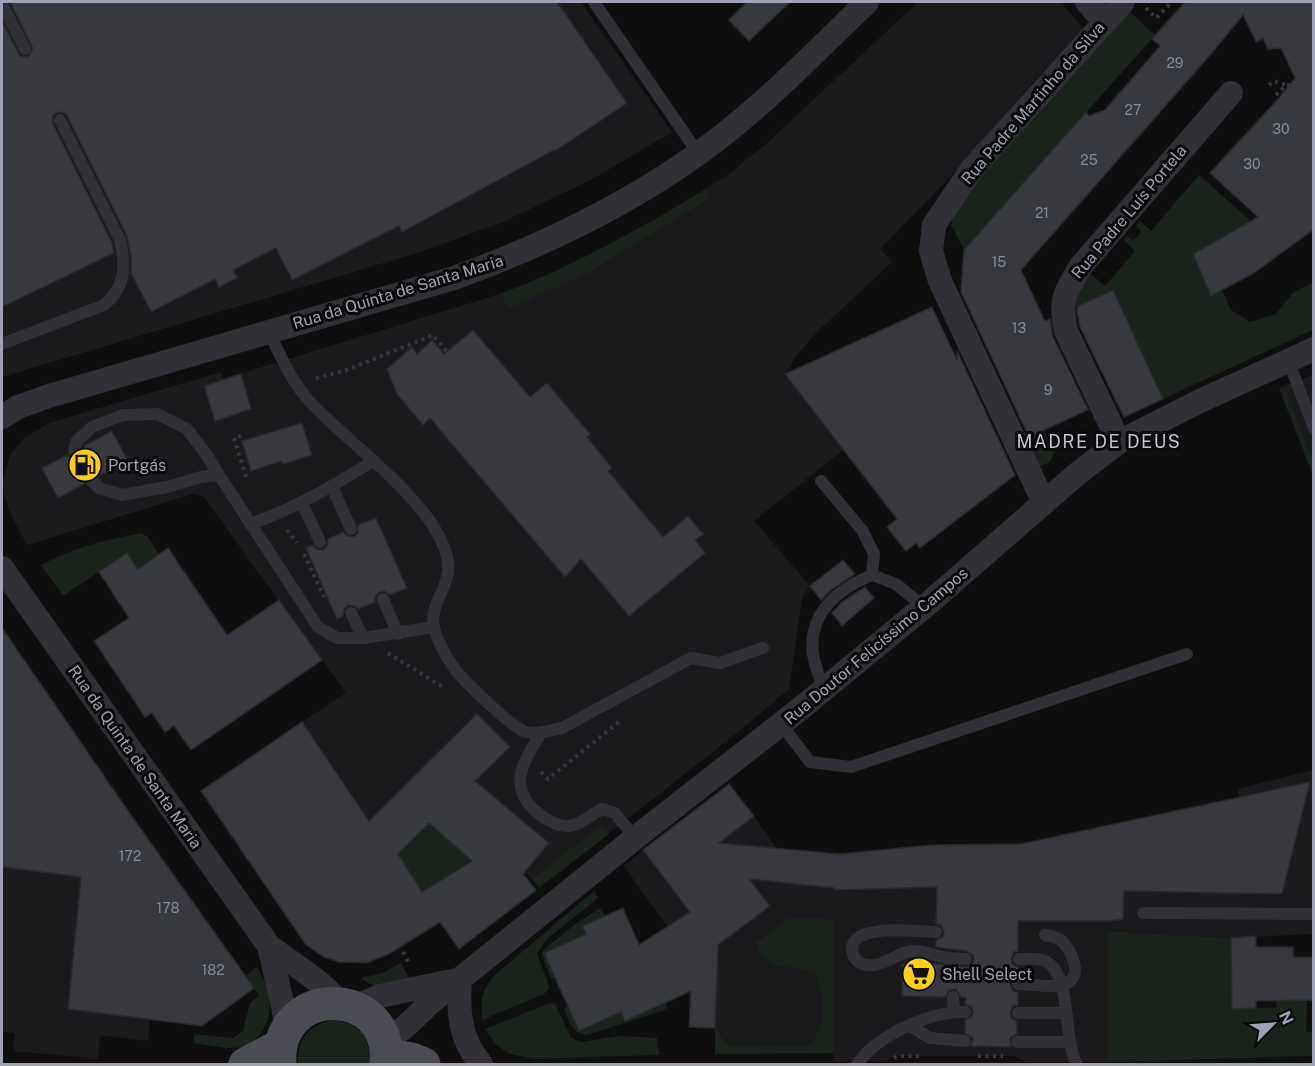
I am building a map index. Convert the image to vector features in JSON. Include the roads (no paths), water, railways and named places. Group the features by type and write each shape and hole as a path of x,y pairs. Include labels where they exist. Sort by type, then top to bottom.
{"main road":[{"path":"245,1065 283,1046 300,1014 318,1005 346,1005 367,1014 378,1025 386,1053 412,1059 424,1065"}],"street":[{"name":"Rua da Quinta de Santa Maria","path":"2,417 18,407 50,396 453,278 508,258 568,231 630,198 698,153 792,77 867,2"},
{"path":"1087,2 1104,21"},
{"name":"Rua Padre Martinho da Silva","path":"1044,503 940,282 934,264 931,239 934,225 972,169 1123,2"},
{"name":"Rua Padre Luís Portela","path":"1119,442 1066,331 1062,312 1065,293 1081,266 1231,93"},
{"name":"Rua Doutor Felicíssimo Campos","path":"386,1053 394,1036 429,1004 823,690 924,607 1077,474 1119,442 1200,400 1314,349"},
{"name":"Rua da Quinta de Santa Maria","path":"2,568 269,946 331,991 346,1005"},
{"name":"Rua da Quinta de Santa Maria","path":"269,946 283,1006 283,1046"},
{"path":"460,979 458,1007 466,1043 481,1065"},
{"name":"Rua Doutor Felicíssimo Campos","path":"346,1005 460,979"}],"lane":[{"path":"594,2 698,153"},
{"path":"2,4 25,49"},
{"path":"2,344 104,304 114,297 121,283 125,260 120,240 60,120"},
{"path":"268,332 296,384 312,405 415,502 433,526 445,549 448,571 436,603 434,627 452,665 514,725 525,732 542,732 562,728 691,658 720,663 763,648"},
{"path":"1288,360 1314,428"},
{"path":"74,451 76,442 92,427 123,415 157,414 187,429 206,454 318,627 338,638 363,638 434,627"},
{"path":"250,524 302,503 373,461"},
{"path":"91,480 99,488 122,495 219,475"},
{"path":"821,481 862,530 874,554 872,575"},
{"path":"332,487 351,529"},
{"path":"302,503 320,542"},
{"path":"823,690 813,653 814,624 822,609 854,582 872,575 896,584 924,607"},
{"path":"382,599 398,634"},
{"path":"351,613 363,638"},
{"path":"781,724 810,762 851,766 1187,654"},
{"path":"542,732 526,757 521,772 519,786 531,807 551,823 568,827 581,823 591,814 602,809 615,813 635,838"},
{"path":"1143,913 1314,914"},
{"path":"936,932 877,931 864,933 856,938 852,946 854,956 860,963 870,965 910,951 923,951 958,960"},
{"path":"1018,984 1062,985 1074,975 1073,955 1057,938 1045,934"},
{"path":"1019,959 1041,959 1051,964 1065,996 1070,1042 1077,1065"},
{"path":"857,1065 867,1052 885,1038 943,1013 959,1012 953,997"},
{"path":"1018,1013 1066,1013"},
{"path":"910,1026 930,1038 965,1041"},
{"path":"1017,1042 1070,1042"}],"place":[{"name":"Portgás","path":"85,465"},
{"name":"Shell Select","path":"919,974"}],"district":[{"name":"MADRE DE DEUS","path":"1099,441"}]}
